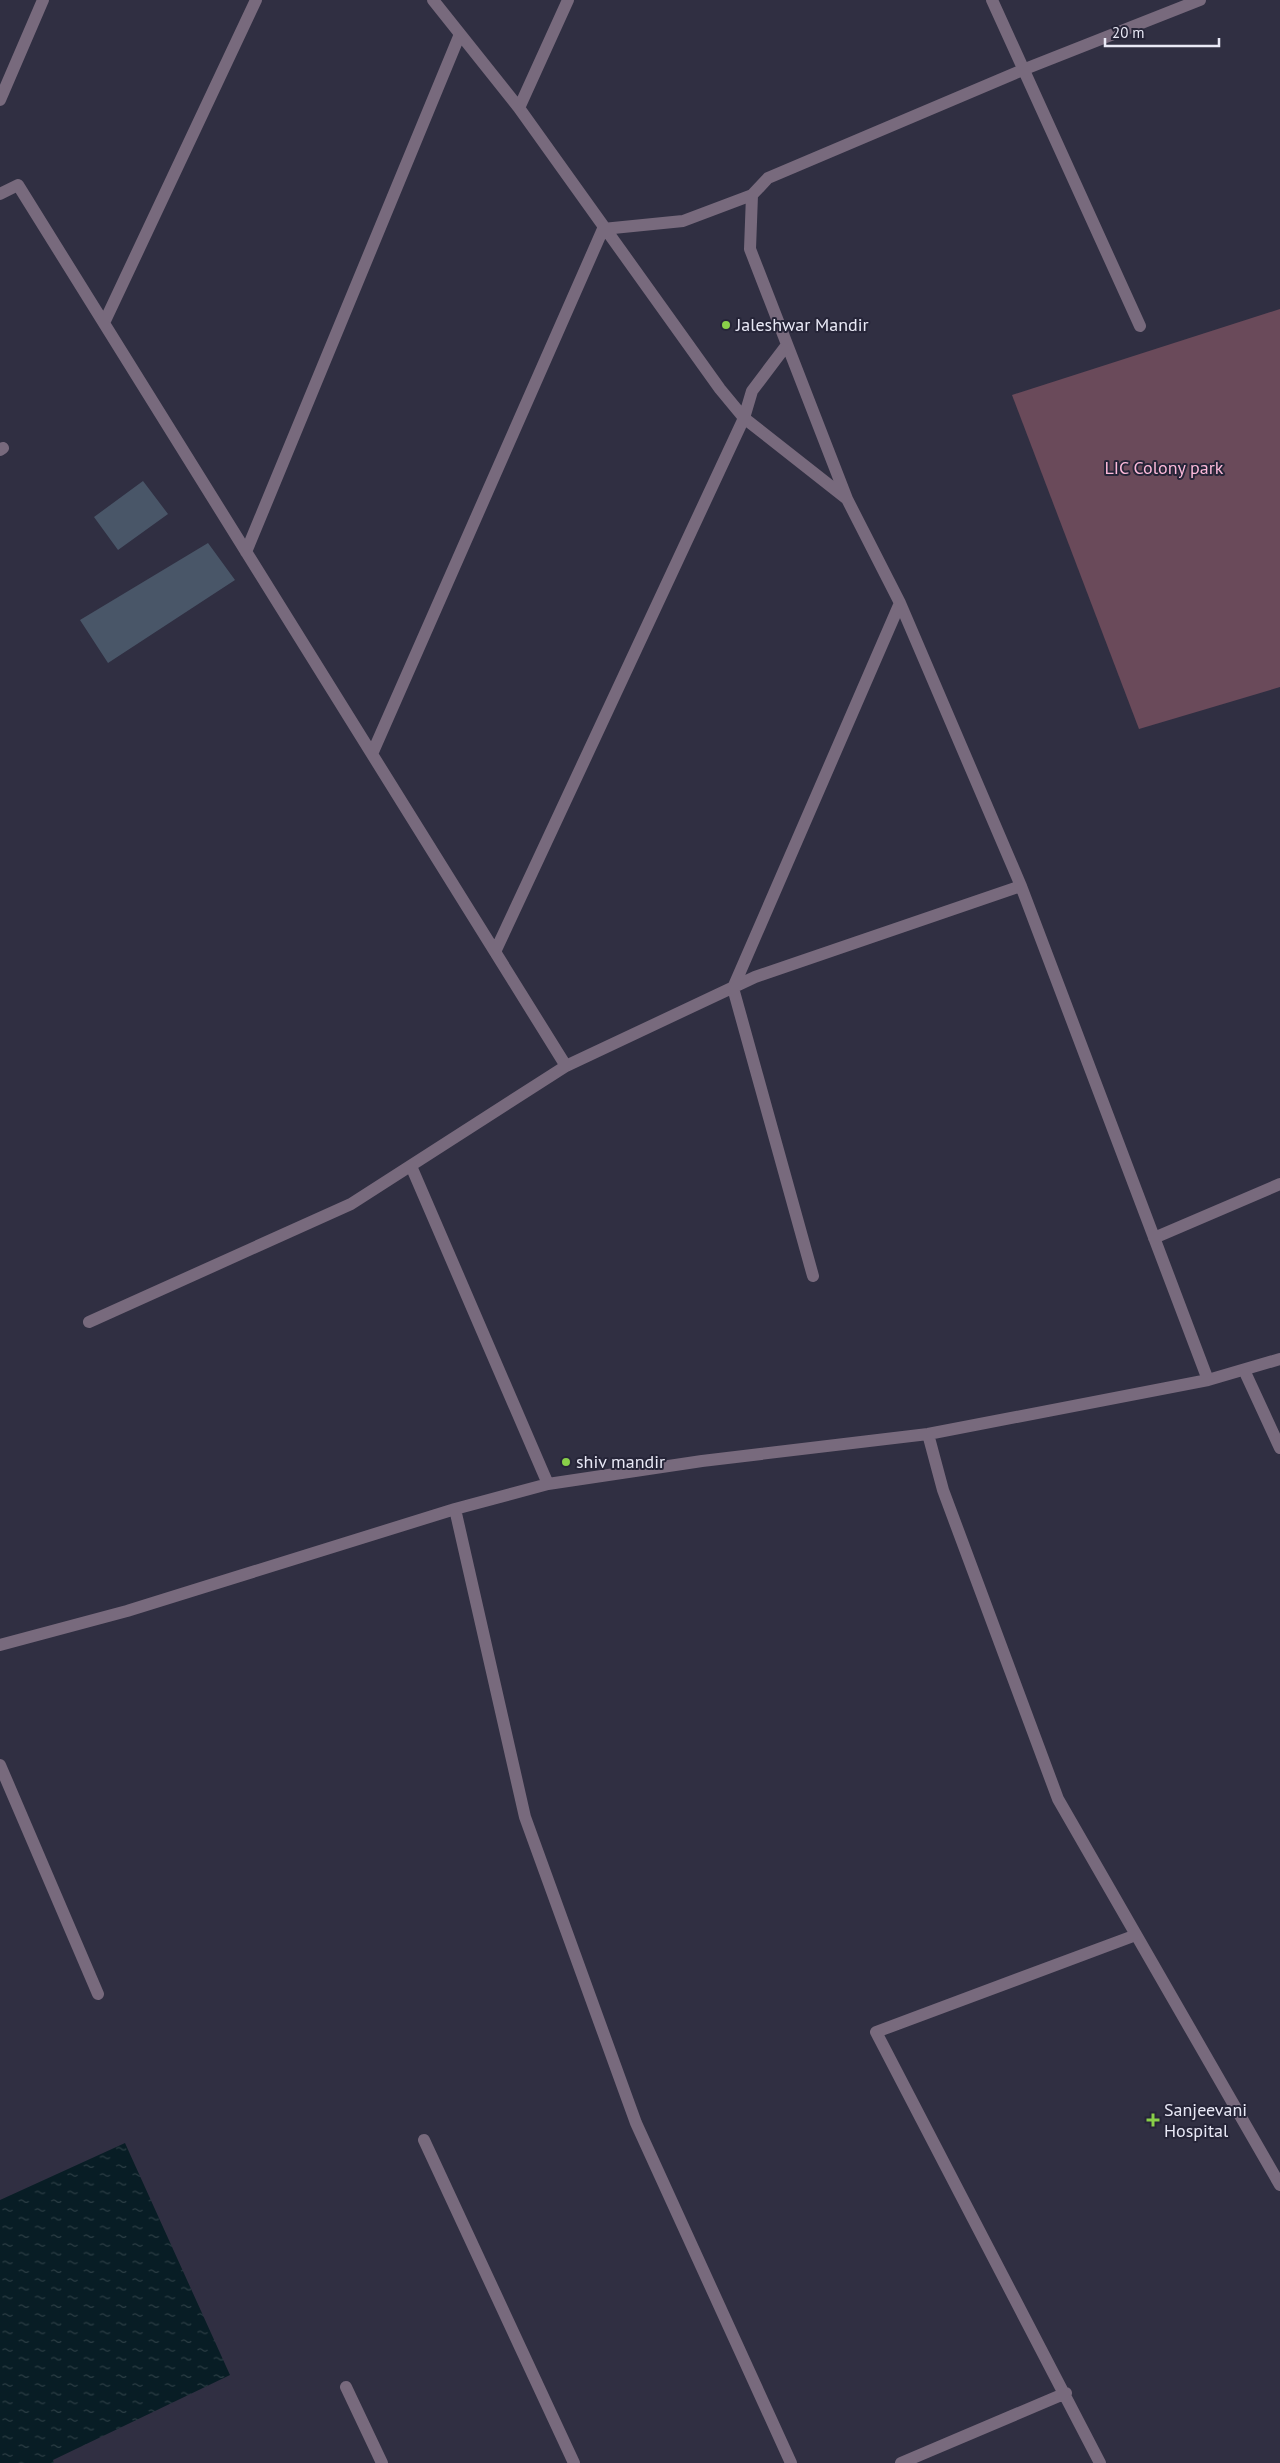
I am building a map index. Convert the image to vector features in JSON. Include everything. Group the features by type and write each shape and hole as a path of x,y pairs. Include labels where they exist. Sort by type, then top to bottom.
{"street":[{"path":"0,100 42,0"},
{"path":"104,323 256,0"},
{"path":"433,0 519,108 603,229 720,389 744,418 846,499"},
{"path":"519,108 568,0"},
{"path":"992,0 1025,69 1140,326"},
{"path":"603,229 683,221 752,195 768,178 1025,69 1200,0"},
{"path":"246,552 460,34"},
{"path":"0,194 18,185 566,1066"},
{"path":"752,195 750,249 786,346 846,499 900,603 1021,886 1208,1380"},
{"path":"372,754 603,229"},
{"path":"495,952 744,418 752,391 786,346"},
{"path":"813,1276 732,988 900,603"},
{"path":"89,1322 351,1204 566,1066 732,988 764,974 1021,886"},
{"path":"411,1166 548,1484"},
{"path":"1154,1238 1280,1184"},
{"path":"0,1645 127,1611 455,1508 548,1484 702,1461 928,1434 1208,1380 1280,1359"},
{"path":"1244,1370 1280,1448"},
{"path":"928,1434 943,1490 1058,1799 1280,2186"},
{"path":"455,1508 524,1817 636,2123 791,2463"},
{"path":"0,1766 98,1994"},
{"path":"1100,2463 1066,2393 876,2032 1136,1935"},
{"path":"424,2140 574,2463"},
{"path":"346,2387 382,2463"},
{"path":"900,2463 1066,2393"}],"green space":[{"name":"LIC Colony park","path":"1280,309 1280,687 1139,729 1012,395"}],"water":[{"path":"125,2143 230,2375 53,2460 54,2463 0,2463 0,2200"}],"building":[{"path":"143,481 168,514 118,550 94,517"},
{"path":"208,543 235,580 108,663 80,620"}],"place":[{"name":"Jaleshwar Mandir","path":"726,325"},
{"name":"shiv mandir","path":"566,1462"},
{"name":"Sanjeevani Hospital","path":"1153,2120"}]}
